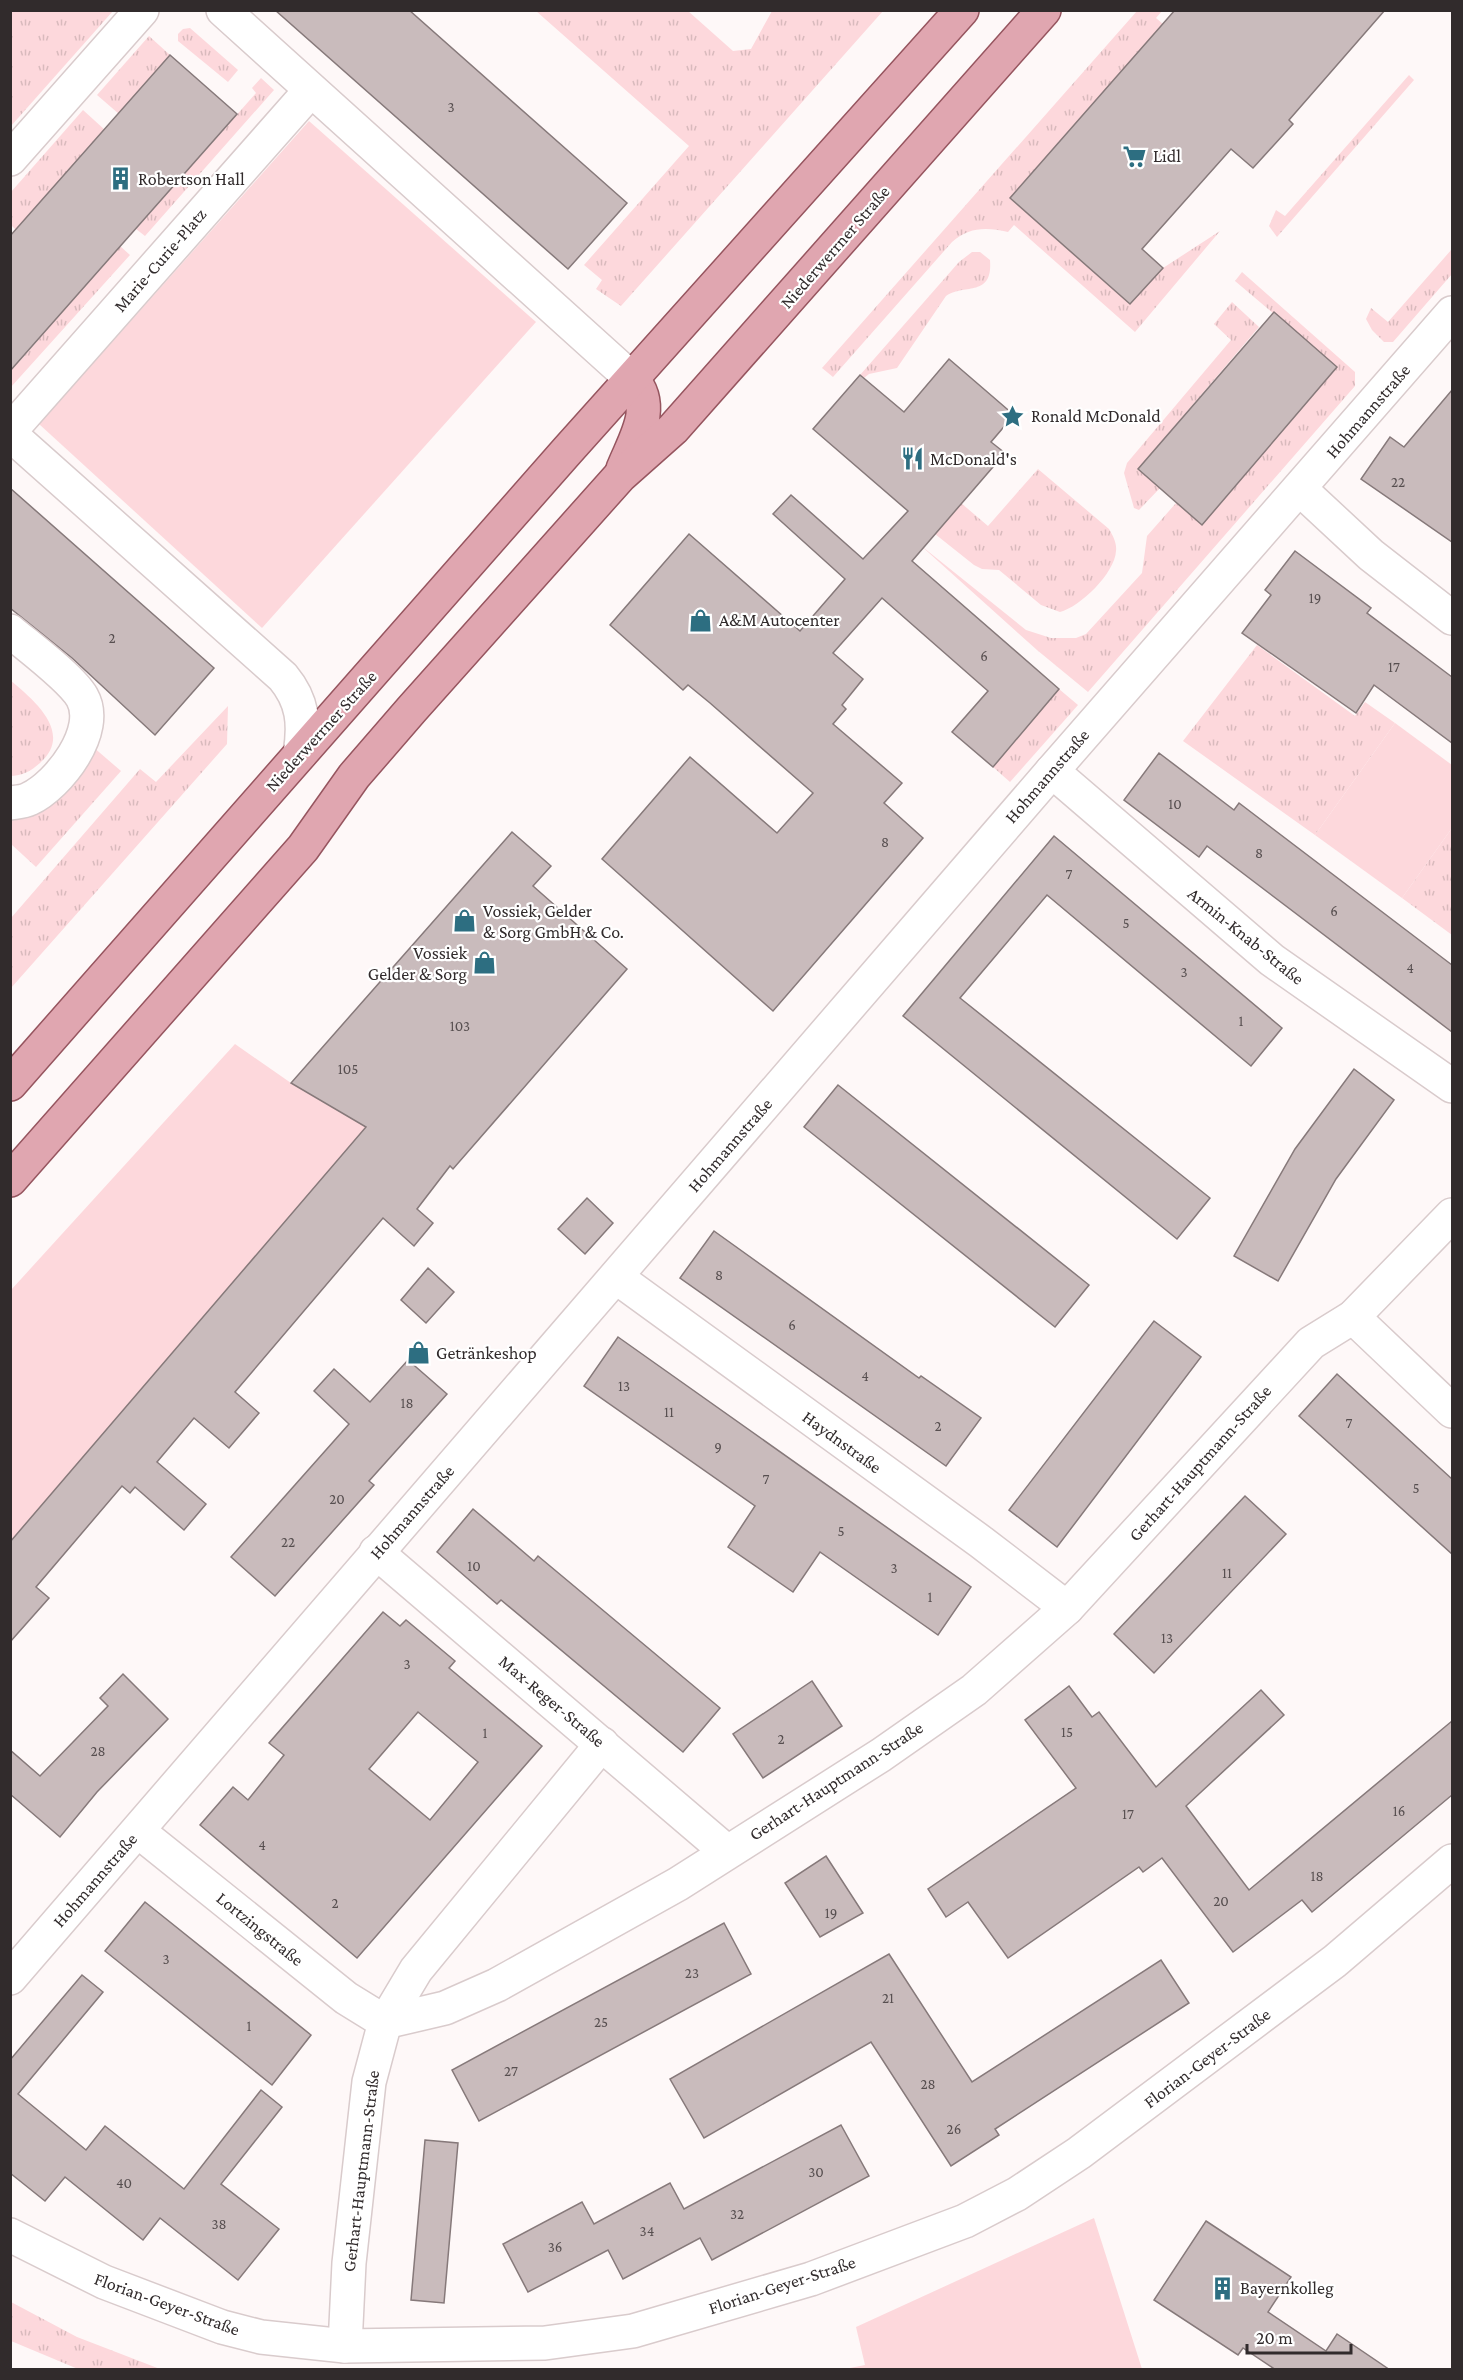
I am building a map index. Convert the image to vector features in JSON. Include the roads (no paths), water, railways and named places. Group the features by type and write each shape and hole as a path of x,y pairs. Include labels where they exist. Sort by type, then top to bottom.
{"main road":[{"name":"Niederwerrner Straße","path":"10,1084 632,379 962,10"},
{"name":"Niederwerrner Straße","path":"10,1179 303,848 354,776 620,476 673,429 1044,10"},
{"name":"Niederwerrner Straße","path":"620,476 645,411 641,388 632,379"}],"street":[{"path":"10,159 142,10"},
{"path":"223,10 632,379"},
{"name":"Marie-Curie-Platz","path":"300,754 302,710 298,697 283,677 10,432 311,90"},
{"name":"Hohmannstraße","path":"10,1978 1052,771 1452,314"},
{"path":"1300,489 1371,555 1452,618"},
{"path":"10,631 79,692 88,710 88,719 79,745 65,768 46,788 27,800 10,803"},
{"name":"Armin-Knab-Straße","path":"1052,771 1272,960 1452,1086"},
{"name":"Gerhart-Hauptmann-Straße","path":"345,2346 349,2263 369,2082 385,2022 445,2008 497,1985 678,1884 726,1851 881,1755 974,1690 1067,1608 1311,1343 1353,1317 1452,1215"},
{"name":"Haydnstraße","path":"616,1277 971,1535 1067,1608"},
{"path":"1353,1317 1452,1411"},
{"name":"Max-Reger-Straße","path":"376,1552 726,1851"},
{"path":"385,2022 416,1970 602,1744"},
{"name":"Lortzingstraße","path":"138,1831 346,1998 385,2022"},
{"name":"Florian-Geyer-Straße","path":"10,2235 104,2282 222,2327 261,2337 345,2346 545,2343 633,2331 811,2279 965,2221 1017,2194 1079,2153 1335,1961 1452,1861"}],"place":[{"name":"Lidl","path":"1135,156"},
{"name":"Robertson Hall","path":"120,179"},
{"name":"Ronald McDonald","path":"1013,416"},
{"name":"McDonald's","path":"912,459"},
{"name":"A&M Autocenter","path":"701,620"},
{"name":"Vossiek, Gelder & Sorg GmbH & Co.","path":"465,921"},
{"name":"Vossiek Gelder & Sorg","path":"485,963"},
{"name":"Getränkeshop","path":"418,1353"},
{"name":"Bayernkolleg","path":"1222,2288"}]}
